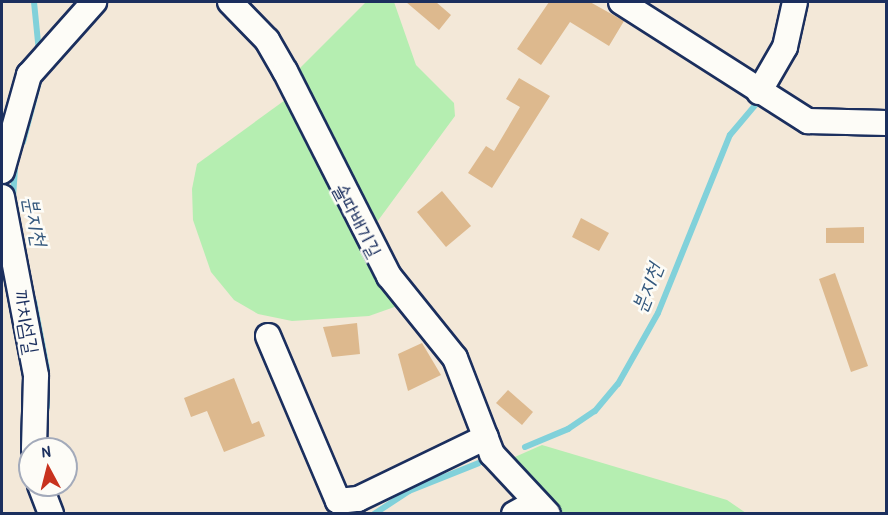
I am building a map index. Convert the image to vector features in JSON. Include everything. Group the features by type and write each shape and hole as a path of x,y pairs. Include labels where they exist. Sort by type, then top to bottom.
{"lane":[{"path":"2,171 31,72 94,2"},
{"name":"솔따배기길","path":"230,2 267,40 281,63 389,276 455,358 486,437 501,466 542,508"},
{"path":"621,2 759,92 808,121 886,123"},
{"path":"759,92 785,46 795,2"},
{"name":"까치섬길","path":"2,197 36,376 34,437"},
{"path":"268,336 338,501 358,499 486,437"},
{"path":"45,497 51,513"},
{"name":"솔따배기길","path":"514,513 542,508"}],"green space":[{"path":"366,2 394,2 416,65 454,103 455,116 377,222 370,224 296,81 299,69"},
{"path":"292,95 400,305 369,316 292,321 258,314 234,300 211,272 193,220 192,189 197,164"},
{"path":"542,445 727,500 746,513 561,513 506,461"}],"building":[{"path":"406,2 436,2 451,15 439,30"},
{"path":"549,2 590,2 624,21 609,46 570,22 541,65 517,49"},
{"path":"519,78 550,96 492,188 468,173 486,146 494,151 520,107 506,99"},
{"path":"442,191 471,226 446,247 417,212"},
{"path":"581,218 609,233 599,251 572,237"},
{"path":"864,227 864,243 826,243 826,228"},
{"path":"835,273 868,366 851,372 819,279"},
{"path":"357,323 360,354 332,357 323,327"},
{"path":"422,343 441,375 408,391 398,354"},
{"path":"234,378 252,424 259,421 265,436 224,452 207,411 191,417 184,398"},
{"path":"508,390 533,412 522,425 496,403"}],"waterway":[{"name":"분지천","path":"34,2 39,52"},
{"name":"분지천","path":"23,142 41,74"},
{"name":"분지천","path":"525,447 568,429 595,411 618,384 658,313 730,135 757,103"},
{"name":"분지천","path":"13,197 15,169"},
{"name":"분지천","path":"34,301 47,369 47,407"},
{"name":"분지천","path":"374,514 409,491 479,463"}]}
